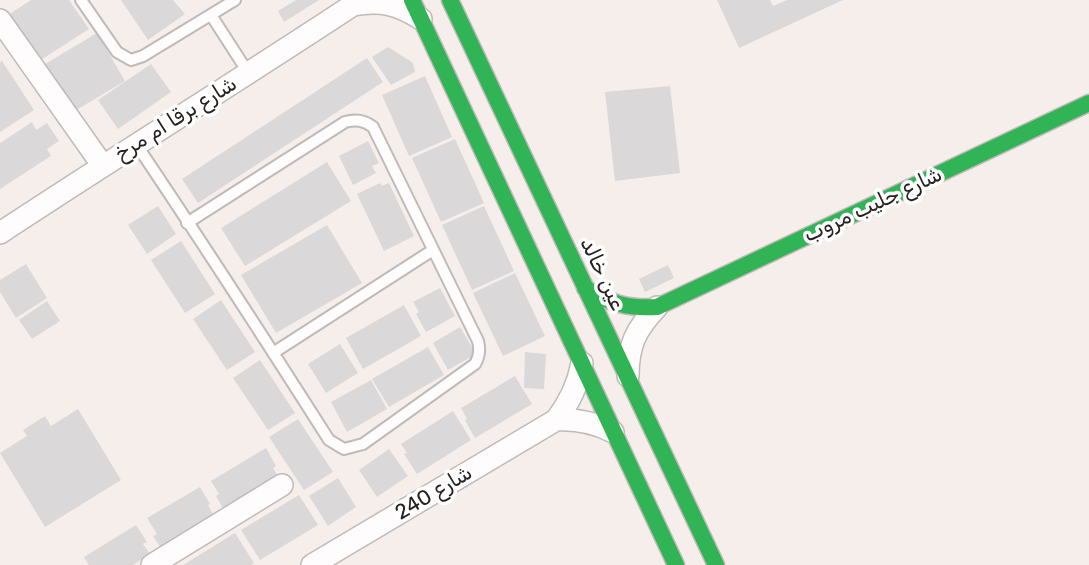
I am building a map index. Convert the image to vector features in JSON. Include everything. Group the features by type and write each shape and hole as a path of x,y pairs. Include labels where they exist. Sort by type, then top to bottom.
{"street":[{"path":"412,0 676,565"},
{"name":"عين خالد","path":"450,0 716,565"},
{"name":"شارع برقا ام مرخ","path":"0,233 355,3 388,4 406,9 421,19"},
{"path":"0,20 103,166"},
{"name":"شارع جليب مروب","path":"585,288 601,299 619,306 638,309 657,307 1089,103"},
{"name":"شارع جليب مروب","path":"627,378 633,339 643,321 657,307"},
{"name":"شارع 240","path":"312,565 556,420 573,393 582,363"},
{"path":"556,420 586,421 613,432"},
{"path":"152,565 282,485"}],"lane":[{"path":"81,0 117,52 131,60 144,56 235,0"},
{"path":"211,15 249,74"},
{"path":"136,144 187,223 274,353 329,440 344,449 363,444 475,364 478,359 478,341 373,127 360,120 345,121 187,223"},
{"path":"274,353 433,250"}],"building":[{"path":"31,0 69,0 89,29 39,61 8,15"},
{"path":"121,0 173,0 185,14 148,40"},
{"path":"296,0 319,0 284,22 278,11"},
{"path":"717,0 770,0 773,6 787,0 843,0 739,48"},
{"path":"97,33 125,81 73,112 45,64"},
{"path":"388,47 413,63 415,72 391,85 372,57"},
{"path":"367,58 383,82 198,203 182,179"},
{"path":"2,61 34,110 0,132 0,62"},
{"path":"151,64 171,92 118,129 98,100"},
{"path":"425,76 452,137 409,156 382,95"},
{"path":"670,86 680,173 615,181 605,92"},
{"path":"32,122 36,130 47,123 59,141 47,149 51,156 0,189 0,143"},
{"path":"455,139 484,203 441,222 412,158"},
{"path":"368,141 379,163 372,166 376,173 353,185 339,156"},
{"path":"327,162 351,201 245,266 221,228"},
{"path":"380,183 382,186 389,183 414,236 384,251 357,194"},
{"path":"158,206 176,234 147,254 128,225"},
{"path":"484,206 514,271 472,290 442,225"},
{"path":"327,225 362,283 276,333 241,275"},
{"path":"181,241 215,294 185,313 151,260"},
{"path":"26,264 47,298 16,318 0,292 0,280"},
{"path":"668,265 674,278 645,292 639,279"},
{"path":"515,273 545,336 503,356 473,293"},
{"path":"440,288 455,316 426,332 413,302"},
{"path":"221,300 255,352 227,370 193,319"},
{"path":"47,301 60,321 32,339 19,320"},
{"path":"404,305 421,336 363,369 346,338"},
{"path":"460,327 476,354 448,370 433,343"},
{"path":"340,344 358,373 326,393 308,364"},
{"path":"428,347 444,375 389,407 372,379"},
{"path":"525,352 546,354 544,389 524,388"},
{"path":"260,360 295,413 268,430 233,378"},
{"path":"515,376 532,404 475,438 461,408"},
{"path":"371,380 387,409 347,432 331,402"},
{"path":"78,409 121,480 45,527 0,453 27,436 23,430 45,416 51,426"},
{"path":"453,411 471,440 417,474 401,444"},
{"path":"298,419 333,472 304,490 269,437"},
{"path":"266,448 279,477 224,510 211,481"},
{"path":"389,449 408,476 377,497 359,470"},
{"path":"338,478 356,507 328,526 309,496"},
{"path":"200,487 214,516 161,548 153,536 157,534 147,518"},
{"path":"299,495 318,525 260,560 241,530"},
{"path":"136,525 147,542 143,544 150,554 133,565 89,565 84,557"},
{"path":"235,533 254,563 251,565 183,565"}],"traffic: fast":[{"path":"412,0 676,565"},
{"path":"450,0 716,565"},
{"path":"585,288 619,304 657,307 1089,103"}]}
